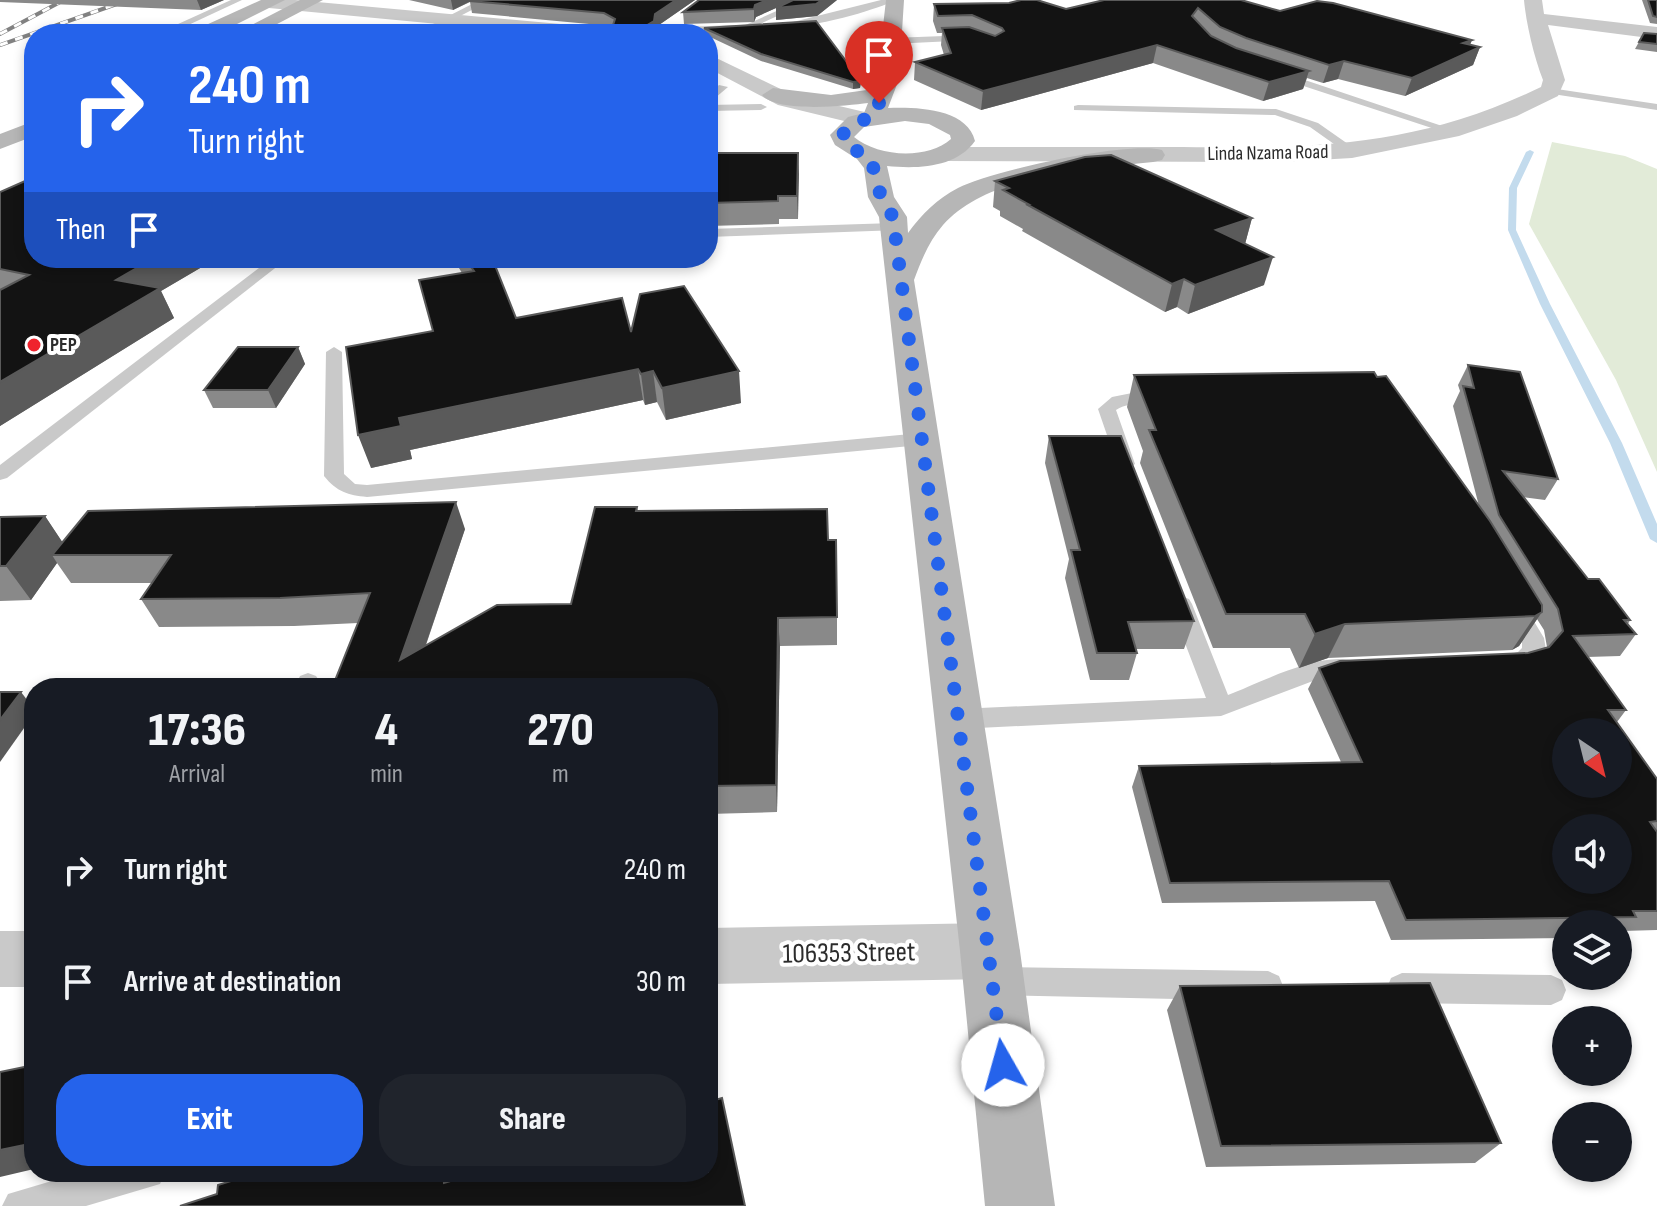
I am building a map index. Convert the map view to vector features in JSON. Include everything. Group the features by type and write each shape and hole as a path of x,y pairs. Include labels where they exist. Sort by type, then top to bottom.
{"street":[{"path":"893,0 885,86 869,118 844,130 842,135 876,168 881,197 894,222 899,280 992,966 1020,1206"},
{"path":"222,24 260,5 308,3 454,24"},
{"path":"260,5 466,24"},
{"path":"248,24 260,5"},
{"path":"1550,91 1554,80 1546,62 1544,42 1533,9 1657,33"},
{"name":"Linda Nzama Road","path":"940,155 1282,155 1344,144 1525,89 1538,77 1546,62"},
{"path":"718,80 767,101 814,131 856,150 907,160 955,150 963,141 957,128 916,111 885,86"},
{"path":"767,101 831,102 885,86"},
{"name":"Linda Nzama Road","path":"957,128 1026,141 1293,142 1388,146 1451,131 1509,111 1550,91"},
{"path":"767,101 869,118 910,115 933,118"},
{"path":"0,122 24,113"},
{"path":"0,142 24,132"},
{"path":"894,222 912,172 940,155"},
{"path":"899,280 915,241 950,204 968,195 1060,167 1153,155"},
{"name":"106353 Street","path":"718,956 992,966"},
{"path":"0,959 24,959"}],"lane":[{"path":"443,22 487,0"},
{"path":"746,27 809,0"},
{"path":"718,29 823,21 862,4 893,0"},
{"path":"223,7 260,5"},
{"path":"184,24 223,7 260,5"},
{"path":"671,24 683,16"},
{"path":"891,41 964,38 984,43"},
{"path":"932,41 960,54"},
{"path":"1263,69 1451,131"},
{"path":"1550,91 1657,107"},
{"path":"718,107 767,101"},
{"path":"1078,108 1267,110 1305,121 1344,144"},
{"path":"718,232 894,222"},
{"path":"0,474 268,268"},
{"path":"334,352 334,476 349,489 367,491 921,439"},
{"path":"1135,487 1107,409 1128,397 1174,397"},
{"path":"1484,663 1525,659 1534,650 1533,638 1502,584"},
{"path":"1175,590 1221,707"},
{"path":"958,719 1221,707 1310,673 1366,666"},
{"path":"992,966 1296,986"},
{"path":"1376,987 1551,990"},
{"path":"20,1206 110,1182"}],"green space":[{"path":"1552,142 1625,156 1657,169 1657,472 1616,380 1529,224"}],"building":[{"path":"676,0 655,14 654,21 649,24 613,24 615,19 604,13 470,1"},
{"path":"699,0 767,0 755,5 754,9 683,12"},
{"path":"793,0 822,0 816,4 776,8"},
{"path":"1037,0 1066,9 1104,0 1241,0 1280,11 1317,1 1472,40 1463,43 1480,47 1412,78 1344,61 1329,65 1246,38 1220,27 1198,8 1192,16 1211,36 1236,48 1309,71 1269,82 1157,45 983,91 915,62 951,53 942,28 969,27 995,36 1004,31 972,15 938,16 934,4 1009,3"},
{"path":"1648,0 1657,0 1657,17 1653,16"},
{"path":"816,21 861,81 853,82 761,54 718,34 718,27"},
{"path":"1644,33 1657,34 1657,44 1639,42"},
{"path":"718,153 798,153 797,196 778,196 778,201 718,203"},
{"path":"1111,155 1252,218 1216,230 1273,257 1195,285 1184,279 1172,284 1026,204 1003,190 1009,188 995,181 1085,157"},
{"path":"24,181 24,268 137,268 116,280 160,288 0,382 0,290 29,275 0,269 0,192"},
{"path":"472,268 496,268 516,318 622,298 631,332 640,294 684,286 739,371 662,388 653,371 641,374 638,369 399,418 401,426 358,435 346,347 433,331 419,280 474,271"},
{"path":"238,347 298,347 268,390 204,390"},
{"path":"1468,365 1520,372 1558,479 1503,471 1588,579 1599,579 1630,620 1624,620 1636,634 1573,636 1626,710 1608,710 1614,718 1552,718 1552,798 1632,798 1632,744 1657,779 1657,821 1650,822 1657,832 1657,911 1633,911 1636,917 1632,917 1632,910 1552,910 1552,918 1406,920 1389,881 1170,883 1139,766 1362,762 1319,668 1340,661 1528,653 1549,647 1563,631 1558,609 1499,515 1463,386 1474,388"},
{"path":"1374,372 1377,377 1386,376 1490,521 1542,605 1542,612 1535,616 1345,624 1315,634 1305,614 1226,614 1149,430 1156,430 1134,375"},
{"path":"1049,436 1121,436 1194,621 1128,622 1137,653 1097,653 1071,550 1080,550"},
{"path":"456,502 400,660 497,605 571,604 595,507 637,507 636,511 827,509 828,540 836,540 837,617 778,618 776,785 718,786 718,678 336,678 370,593 280,598 141,599 171,555 52,555 88,511"},
{"path":"45,516 6,566 0,566 0,517"},
{"path":"0,692 21,692 0,720"},
{"path":"1430,983 1501,1143 1221,1146 1180,986"},
{"path":"24,1067 24,1145 0,1150 0,1072"},
{"path":"722,1098 745,1206 180,1206 217,1194 218,1185 228,1182 718,1182 718,1099"}],"waterway":[{"path":"1530,152 1513,188 1512,230 1545,304 1616,443 1657,539"}],"railway":[{"path":"0,34 64,0"},
{"path":"60,24 128,0"},
{"path":"0,45 24,37"}],"place":[{"name":"PEP","path":"34,345"}],"route":[{"path":"879,103 874,117 856,122 842,135 847,145 871,159 876,168 881,197 893,217 1003,1065"}]}
